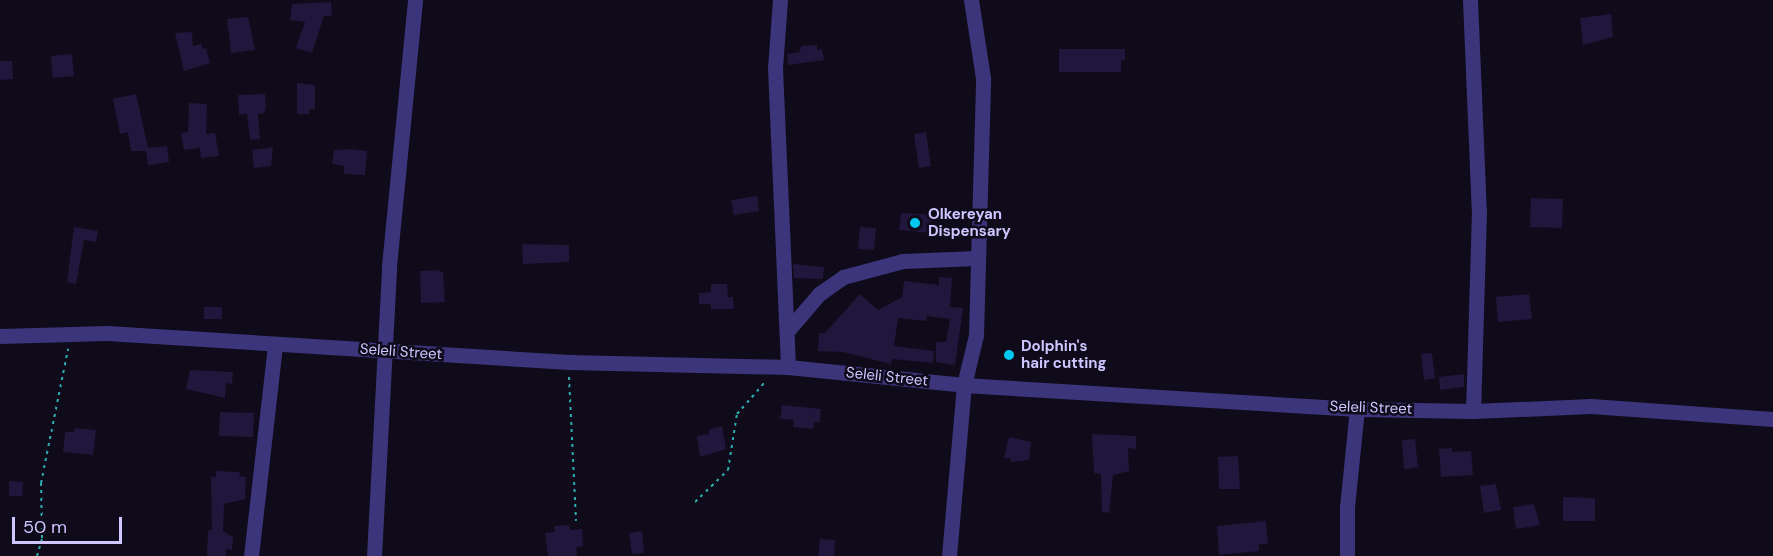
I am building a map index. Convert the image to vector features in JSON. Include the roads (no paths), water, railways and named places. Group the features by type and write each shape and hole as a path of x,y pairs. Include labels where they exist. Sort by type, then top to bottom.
{"street":[{"path":"374,556 389,266 415,0"},
{"path":"780,0 775,68 789,329 783,367"},
{"path":"949,556 964,385 975,351 982,78 971,0"},
{"path":"1470,0 1479,211 1473,411"},
{"path":"789,329 819,294 843,277 903,261 977,258"},
{"name":"Seleli Street","path":"0,336 107,333 568,362 783,367 964,385 1356,409 1473,411 1591,406 1773,419"},
{"path":"252,556 275,344"},
{"path":"1347,556 1347,507 1356,409"}],"place":[{"name":"Olkereyan Dispensary","path":"915,223"},
{"name":"Dolphin's hair cutting","path":"1009,355"}]}
